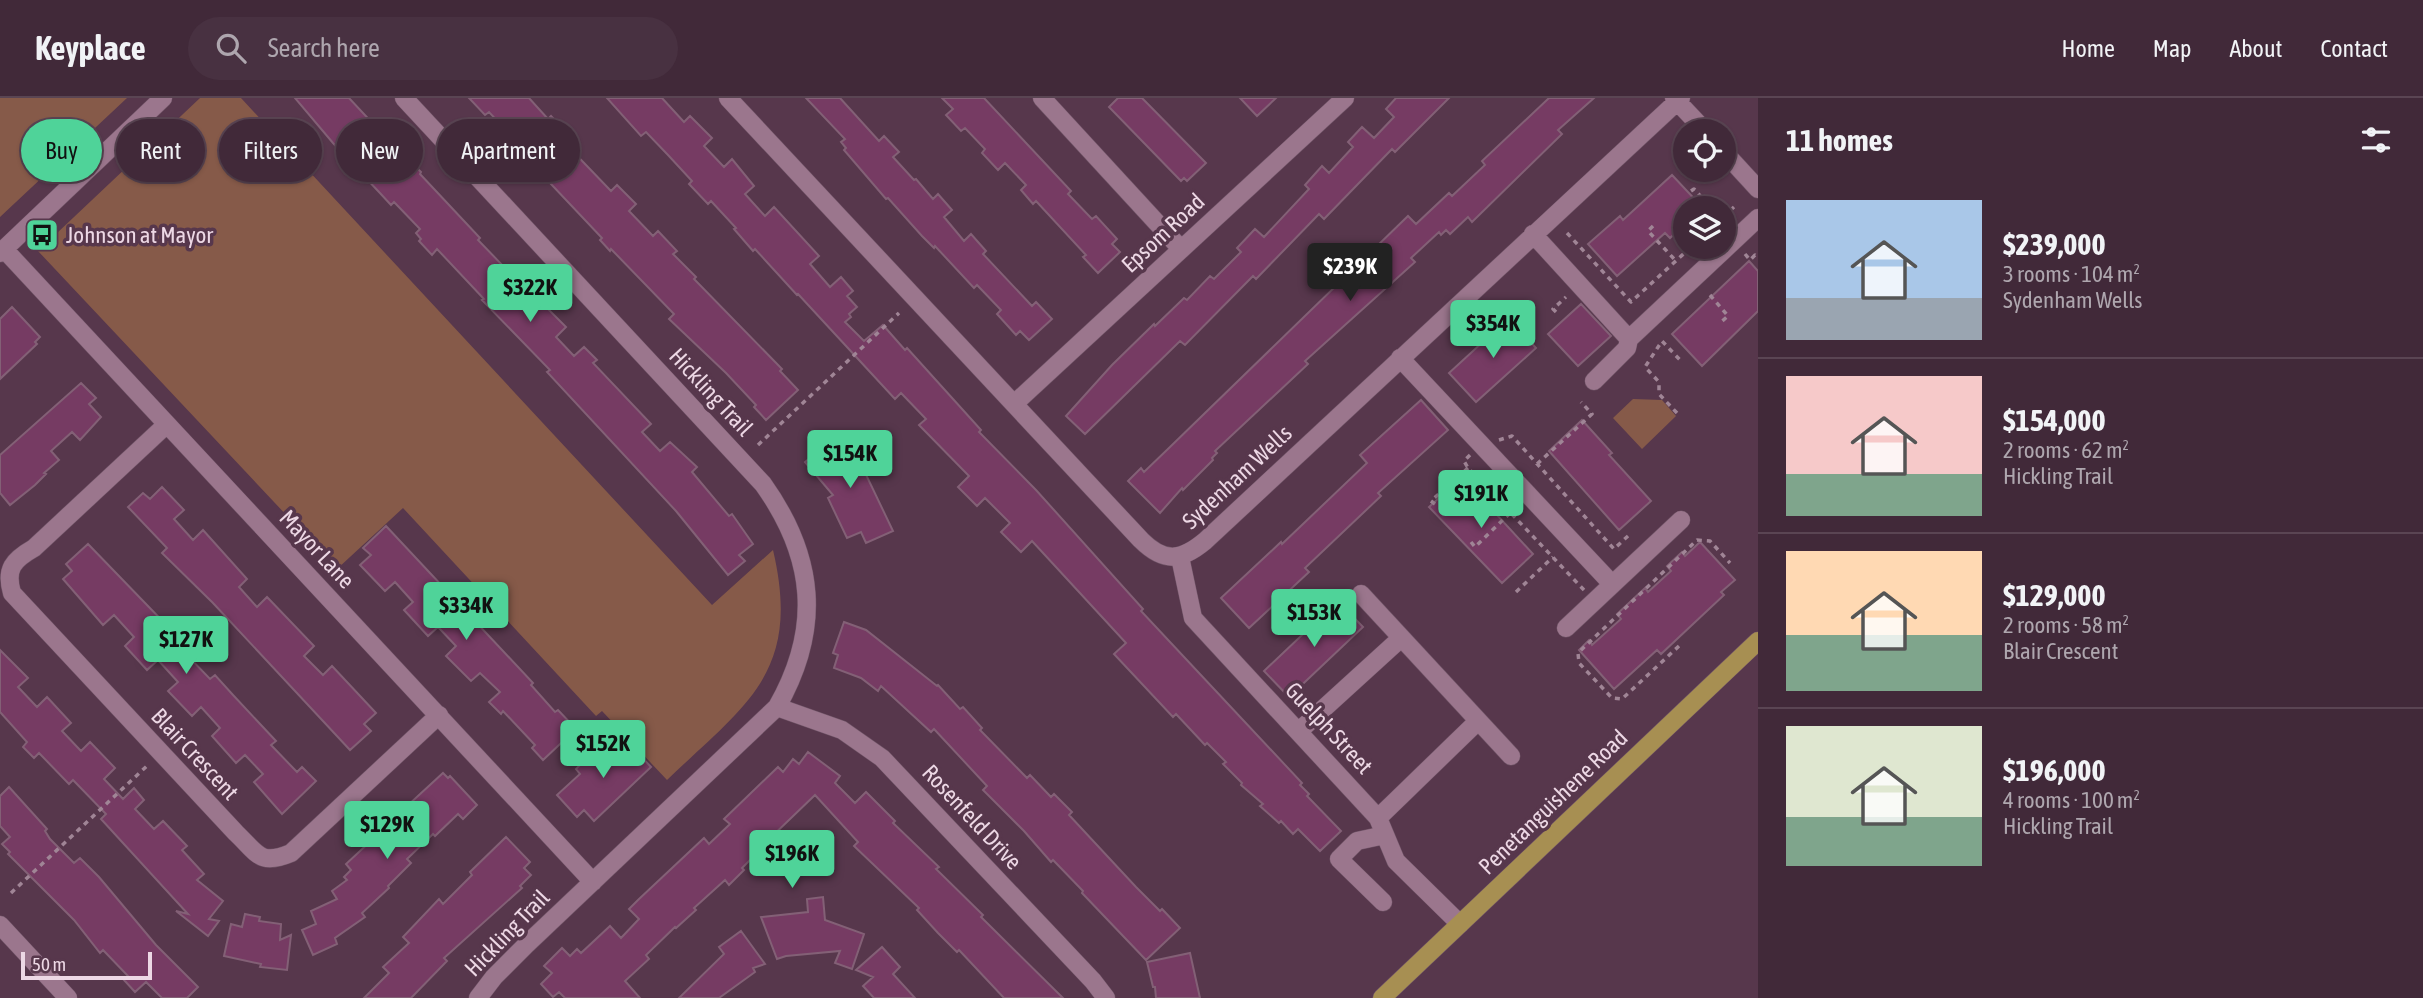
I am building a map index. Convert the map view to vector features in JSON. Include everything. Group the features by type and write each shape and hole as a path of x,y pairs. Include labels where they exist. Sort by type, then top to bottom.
{"main road":[{"name":"Penetanguishene Road","path":"1382,998 1758,641"}],"street":[{"path":"2,251 163,98"},
{"name":"Hickling Trail","path":"404,98 763,484 783,512 796,542 804,573 807,604 805,636 787,689 777,707 494,977 478,998"},
{"name":"Sydenham Wells","path":"728,98 1152,551 1167,557 1180,557 1205,541 1677,99"},
{"path":"1042,98 1181,250"},
{"name":"Epsom Road","path":"1014,404 1345,98"},
{"path":"1677,99 1694,119"},
{"path":"1736,165 1758,189"},
{"path":"1594,381 1627,348 1629,339 1758,218"},
{"path":"1533,234 1629,339"},
{"name":"Mayor Lane","path":"2,251 593,882"},
{"path":"1400,358 1612,584"},
{"name":"Blair Crescent","path":"166,425 34,548 22,555 11,567 8,579 12,593 236,834 262,858 276,860 292,853 439,715"},
{"path":"1566,628 1681,520"},
{"name":"Guelph Street","path":"1180,557 1194,618 1378,818 1396,861 1460,924"},
{"path":"1361,594 1511,756"},
{"path":"1299,731 1400,639"},
{"name":"Rosenfeld Drive","path":"777,707 842,730 882,758 1106,998"},
{"path":"1378,818 1478,721"},
{"path":"1383,902 1339,859 1357,841 1385,835"},
{"path":"0,925 68,998"}],"path":[{"path":"1691,191 1694,189 1700,196"},
{"path":"1567,233 1631,302 1676,261 1648,231 1653,226"},
{"path":"1556,312 1553,309 1573,290"},
{"path":"1710,295 1728,316 1720,323"},
{"path":"758,444 899,313"},
{"path":"1676,413 1659,394 1659,382 1645,367 1662,341 1680,360"},
{"path":"1537,464 1592,414 1581,402"},
{"path":"1512,436 1614,549 1629,535"},
{"path":"1482,444 1464,461 1468,468 1595,601"},
{"path":"1435,505 1431,501 1468,468"},
{"path":"1475,547 1510,513"},
{"path":"1679,646 1622,699 1612,698 1579,663 1578,657 1578,653 1697,540 1710,541 1730,563"},
{"path":"1471,542 1480,552"},
{"path":"1516,592 1553,557"},
{"path":"12,893 151,762"}],"shaded area":[{"path":"0,98 127,98 102,121 102,119 21,119 21,182 37,182 0,217"},
{"path":"200,98 241,98 261,119 219,119 219,182 319,182 712,605 773,550 780,592 780,627 773,657 761,683 743,706 667,780 602,711 596,716 403,508 337,569 38,251 116,177 116,182 205,182 205,119 178,119"},
{"path":"1633,399 1662,400 1676,416 1642,449 1613,418"}],"building":[{"path":"295,98 349,98 369,119 336,119 336,146 322,130 322,119 313,119"},
{"path":"469,98 529,98 548,119 496,119 489,112 485,115"},
{"path":"607,98 662,98 684,122 690,116 712,138 704,146 724,167 732,159 754,186 745,194 765,216 774,207 819,256 810,264 830,287 841,277 853,291 847,296 857,307 845,322 864,341 883,325 905,350 907,348 981,430 979,432 1036,490 1143,609 1141,611 1302,783 1300,785 1309,794 1307,796 1341,831 1320,851 1298,829 1293,834 1281,821 1279,823 1260,806 1263,804 1241,785 1223,764 1226,762 1207,743 1205,745 1176,714 1173,717 1114,654 1126,643 1032,541 1021,552 1001,532 1010,523 985,498 977,506 958,487 969,476 919,425 926,419 901,393 895,399 755,249 753,251 711,201 708,204 689,184 692,181 646,132 641,136"},
{"path":"806,98 840,98 879,141 884,136 899,152 893,157 914,180 916,179 933,199 938,194 952,210 944,217 964,241 971,234 986,251 983,254 1032,306 1036,302 1052,319 1029,340 1020,331 1016,335 997,314 1001,310 977,285 974,288 888,198 886,199 844,150 846,148 841,142 845,139"},
{"path":"942,98 984,98 1071,191 1068,194 1092,219 1096,216 1117,239 1112,244 1120,252 1098,273 1083,257 1086,255 1036,201 1033,204 1021,190 1026,185 1005,163 998,170 982,153 985,149 965,128 961,131 946,115 953,109"},
{"path":"1118,98 1142,98 1206,163 1187,181 1184,178 1181,181 1109,107"},
{"path":"1240,98 1276,98 1257,116"},
{"path":"1396,98 1449,98 1395,152 1392,149 1324,219 1319,214 1256,279 1253,276 1185,345 1180,341 1085,434 1066,416 1154,324 1155,326 1184,298 1187,300 1210,276 1214,279 1241,252 1237,248 1255,229 1264,237 1309,189 1305,185 1322,166 1329,173 1353,147 1348,142 1362,127 1374,138 1394,117 1386,109"},
{"path":"1549,98 1594,98 1558,130 1562,134 1472,222 1468,217 1450,234 1446,230 1441,235 1439,232 1411,258 1415,262 1305,361 1308,364 1215,451 1217,453 1213,460 1183,490 1182,488 1160,513 1128,481 1141,468 1144,472 1408,216 1416,224 1449,193 1452,196 1485,165 1482,161"},
{"path":"580,159 611,191 617,185 636,204 629,211 653,236 658,231 677,251 673,254 696,277 694,279 782,369 780,371 798,390 766,420 754,407 756,405 726,373 669,319 674,314 611,249 610,251 600,240 602,238 549,182 580,182"},
{"path":"1672,175 1673,182 1679,182 1692,196 1673,196 1673,235 1670,238 1665,233 1617,276 1588,244 1620,216 1623,220"},
{"path":"423,177 480,238 478,240 566,327 556,337 574,356 584,347 597,360 593,363 651,424 642,432 660,451 670,442 697,467 692,472 729,516 732,514 753,544 739,555 745,561 728,575 676,511 547,372 550,370 437,249 432,255 419,241 421,239 416,233 420,229 394,202 391,205 369,182 423,182"},
{"path":"1749,261 1758,271 1758,311 1702,366 1672,334"},
{"path":"1581,304 1611,336 1578,366 1548,334"},
{"path":"12,307 40,337 35,342 37,344 0,379 0,319"},
{"path":"1509,318 1536,348 1476,402 1449,373"},
{"path":"81,383 96,398 89,404 101,417 80,440 72,432 51,451 59,460 35,485 10,505 0,493 0,455"},
{"path":"1421,400 1448,430 1378,493 1381,496 1305,568 1309,572 1249,628 1221,598 1367,463 1360,455"},
{"path":"1582,420 1612,453 1609,455 1651,501 1619,530 1549,451"},
{"path":"840,433 859,457 893,531 866,543 861,532 847,538 828,498 833,495 805,462"},
{"path":"1462,477 1533,554 1502,583 1429,507"},
{"path":"162,487 184,510 174,519 193,540 203,530 247,579 239,587 257,607 267,597 314,646 304,656 323,675 332,666 376,713 364,724 371,731 350,750 213,603 162,553 167,548 128,507 143,493 150,499"},
{"path":"386,526 533,683 531,685 555,712 558,710 576,729 543,760 532,748 535,745 503,711 501,714 489,702 500,692 480,673 471,681 446,656 456,646 438,627 428,636 404,610 413,602 395,582 385,591 360,565 371,555 363,548"},
{"path":"1700,542 1735,580 1721,592 1724,595 1661,654 1657,650 1614,689 1579,650 1589,640 1592,645 1621,619 1617,614 1645,588 1648,592 1671,571 1667,566 1682,552 1685,556"},
{"path":"88,544 175,634 188,650 185,653 210,679 215,675 276,741 271,745 297,772 302,767 316,781 282,814 254,782 263,774 245,755 236,763 212,736 220,728 201,707 192,716 168,691 178,682 158,660 147,670 125,646 134,637 114,615 103,625 63,579 72,571 66,564"},
{"path":"1338,601 1363,627 1289,697 1264,671"},
{"path":"844,622 866,630 938,685 960,709 963,707 982,728 980,730 1027,778 1030,775 1051,797 1054,794 1072,812 1069,815 1136,887 1180,928 1146,960 1083,891 1053,860 1051,862 983,790 987,786 934,729 931,732 881,686 878,691 861,678 834,668 838,655 833,653"},
{"path":"0,650 28,678 18,687 37,707 47,697 71,723 62,731 81,751 90,742 115,768 104,779 123,799 134,788 144,800 135,809 154,829 163,821 187,846 182,850 204,874 197,880 223,901 209,919 219,921 208,936 176,911 188,914 101,819 106,814 73,780 69,784 39,753 34,758 23,747 27,742 0,712"},
{"path":"616,739 634,757 638,753 651,767 594,821 584,810 577,817 557,795 580,774 576,769 592,753 596,758"},
{"path":"808,752 840,776 835,783 855,803 866,792 895,821 893,823 939,867 936,869 983,915 981,917 1063,998 1004,998 959,950 957,952 938,933 917,910 919,908 854,846 858,842 815,795 764,844 729,885 725,880 646,955 649,959 625,981 640,998 565,998 559,992 553,997 541,984 552,973 544,966 562,948 570,956 577,949 581,953 610,926 621,938 639,919 629,909 638,900 704,838 709,844 730,824 724,819 778,767 783,772 793,759 799,764"},
{"path":"443,773 448,778 450,776 477,805 463,819 458,814 435,836 433,834 407,859 411,863 389,888 362,913 365,917 335,938 337,944 313,955 302,930 316,924 311,911 337,899 332,891 347,880 344,877 351,870 346,864 373,839 382,848 402,828 394,818"},
{"path":"9,787 47,829 45,831 50,839 74,863 80,858 99,877 156,945 198,987 187,998 162,998 146,982 135,992 124,980 128,976 103,950 100,953 74,920 8,854 10,852 2,844 10,837 0,826 0,796"},
{"path":"506,837 530,862 524,868 531,875 520,886 522,888 444,958 447,961 411,998 364,998 389,973 383,967 409,943 403,937 439,899 443,904 472,875 470,872"},
{"path":"823,897 825,920 864,934 852,969 835,963 840,951 777,959 761,917 808,912 807,899"},
{"path":"245,914 260,917 259,921 281,924 280,940 291,935 287,970 260,967 261,964 224,956 231,924 242,927"},
{"path":"741,931 765,964 753,968 755,972 719,998 679,998 724,954 719,947"},
{"path":"882,947 900,967 893,974 915,998 874,998 863,986 873,977 856,970"},
{"path":"1190,953 1200,998 1156,998 1147,962"}],"place":[{"name":"Johnson at Mayor","path":"42,235"}]}
